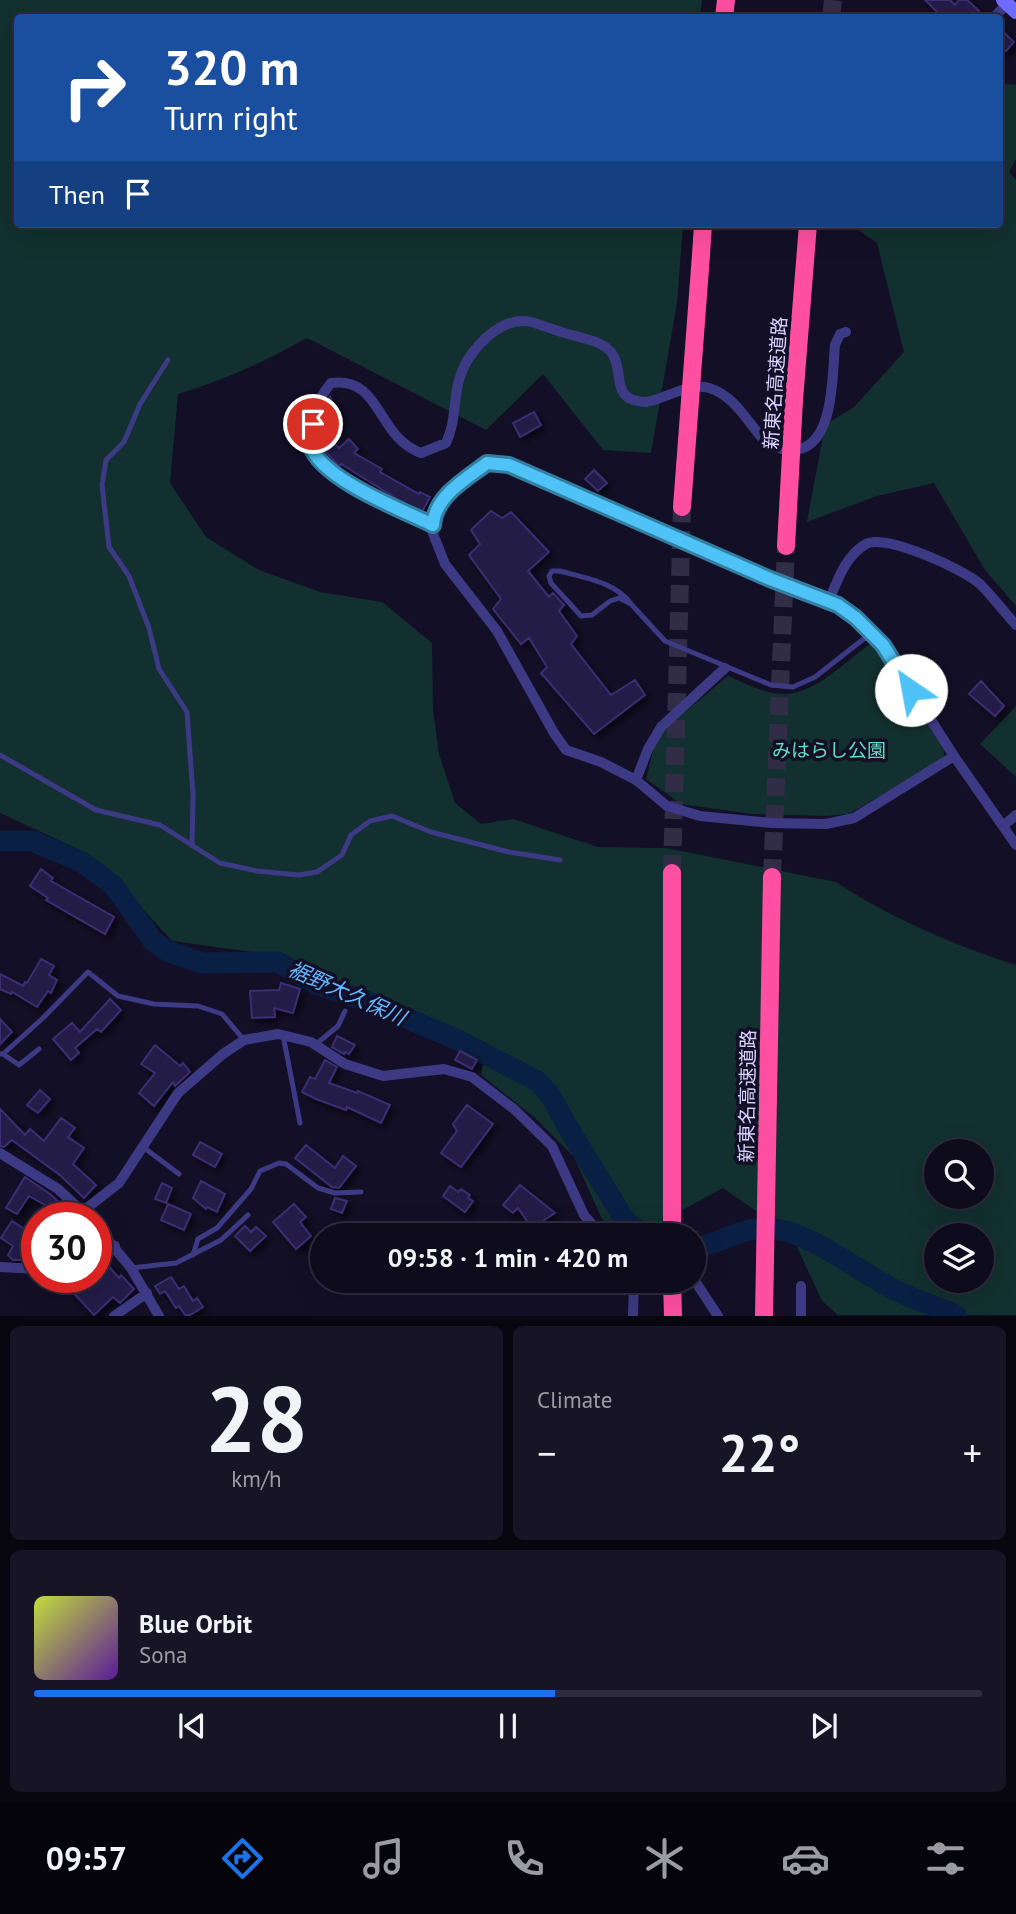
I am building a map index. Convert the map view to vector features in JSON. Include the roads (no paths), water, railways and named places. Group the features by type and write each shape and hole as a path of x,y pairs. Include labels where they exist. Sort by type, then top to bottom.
{"highway":[{"path":"682,508 703,228"},
{"name":"新東名高速道路","path":"786,546 808,228"},
{"path":"672,873 672,1223"},
{"name":"新東名高速道路","path":"764,1315 772,877"},
{"path":"672,1293 673,1315"}],"street":[{"path":"433,525 354,487 333,474 319,459 311,445 313,424 320,397 331,383 345,381 357,384 396,438 408,449 421,453 446,443 451,433 457,382 468,360 481,344 495,330 514,322 530,322 601,343 618,363 621,390 628,398 646,402 701,386 711,388 736,404 765,442 786,450 797,450 807,447 817,439 825,425 835,345 840,334 846,332"},
{"path":"954,756 855,818 826,824 772,823 700,816 667,806 636,780 601,762 566,750 498,631 445,564 432,530 440,501 487,463 509,465 770,579 838,605 856,618 883,645 954,756 1016,845"},
{"path":"829,601 844,566 867,543 881,541 939,560 979,583 1016,625"},
{"path":"636,780 648,749 661,727 725,668"},
{"path":"1003,826 1016,814"},
{"path":"100,1202 119,1184 177,1093 244,1040 278,1034 315,1045 345,1064 383,1076 444,1069 472,1077 514,1109 552,1146 584,1214 591,1223"},
{"path":"0,1153 58,1189 72,1202"},
{"path":"112,1243 131,1268 159,1315"},
{"path":"0,1267 21,1268"},
{"path":"801,1286 801,1315"},
{"path":"114,1315 146,1293"},
{"path":"633,1315 634,1293"},
{"path":"703,1293 718,1315"}],"lane":[{"path":"167,360 140,404 124,442 106,460 102,485 109,547 129,576 149,628 159,669 187,712 193,795 192,846"},
{"path":"631,604 619,598 610,601 592,615 581,616 574,611 549,576 552,571 560,571 612,587 623,593 665,640 725,668 771,685 793,687 815,677 870,634"},
{"path":"0,755 96,810 160,825 220,863 257,871 299,875 317,872 342,855 351,835 370,821 392,816 431,832 509,852 560,860"},
{"path":"39,1049 19,1065 1,1054 43,1018 88,972 118,996 154,1004 198,1006 222,1014 244,1040"},
{"path":"315,1045 338,1026 345,1011"},
{"path":"283,1035 300,1124"},
{"path":"143,1147 179,1174"},
{"path":"193,1255 198,1240 217,1228 251,1189 260,1171 279,1163 286,1164 318,1188 335,1193 361,1192"},
{"path":"131,1268 176,1264 221,1240 248,1215"}],"waterway":[{"name":"裾野大久保川","path":"0,841 32,841 82,862 114,886 153,941 167,951 202,963 278,962 316,984 366,1001 460,1041 537,1081 549,1093 628,1223"},
{"name":"裾野大久保川","path":"706,1246 747,1231 766,1228 782,1230 816,1243 897,1291 957,1316"}],"tunnel":[{"path":"831,14 833,0"},
{"path":"672,873 682,507"},
{"path":"772,877 786,546"}],"park label":[{"name":"みはらし公園","path":"829,750"}]}
